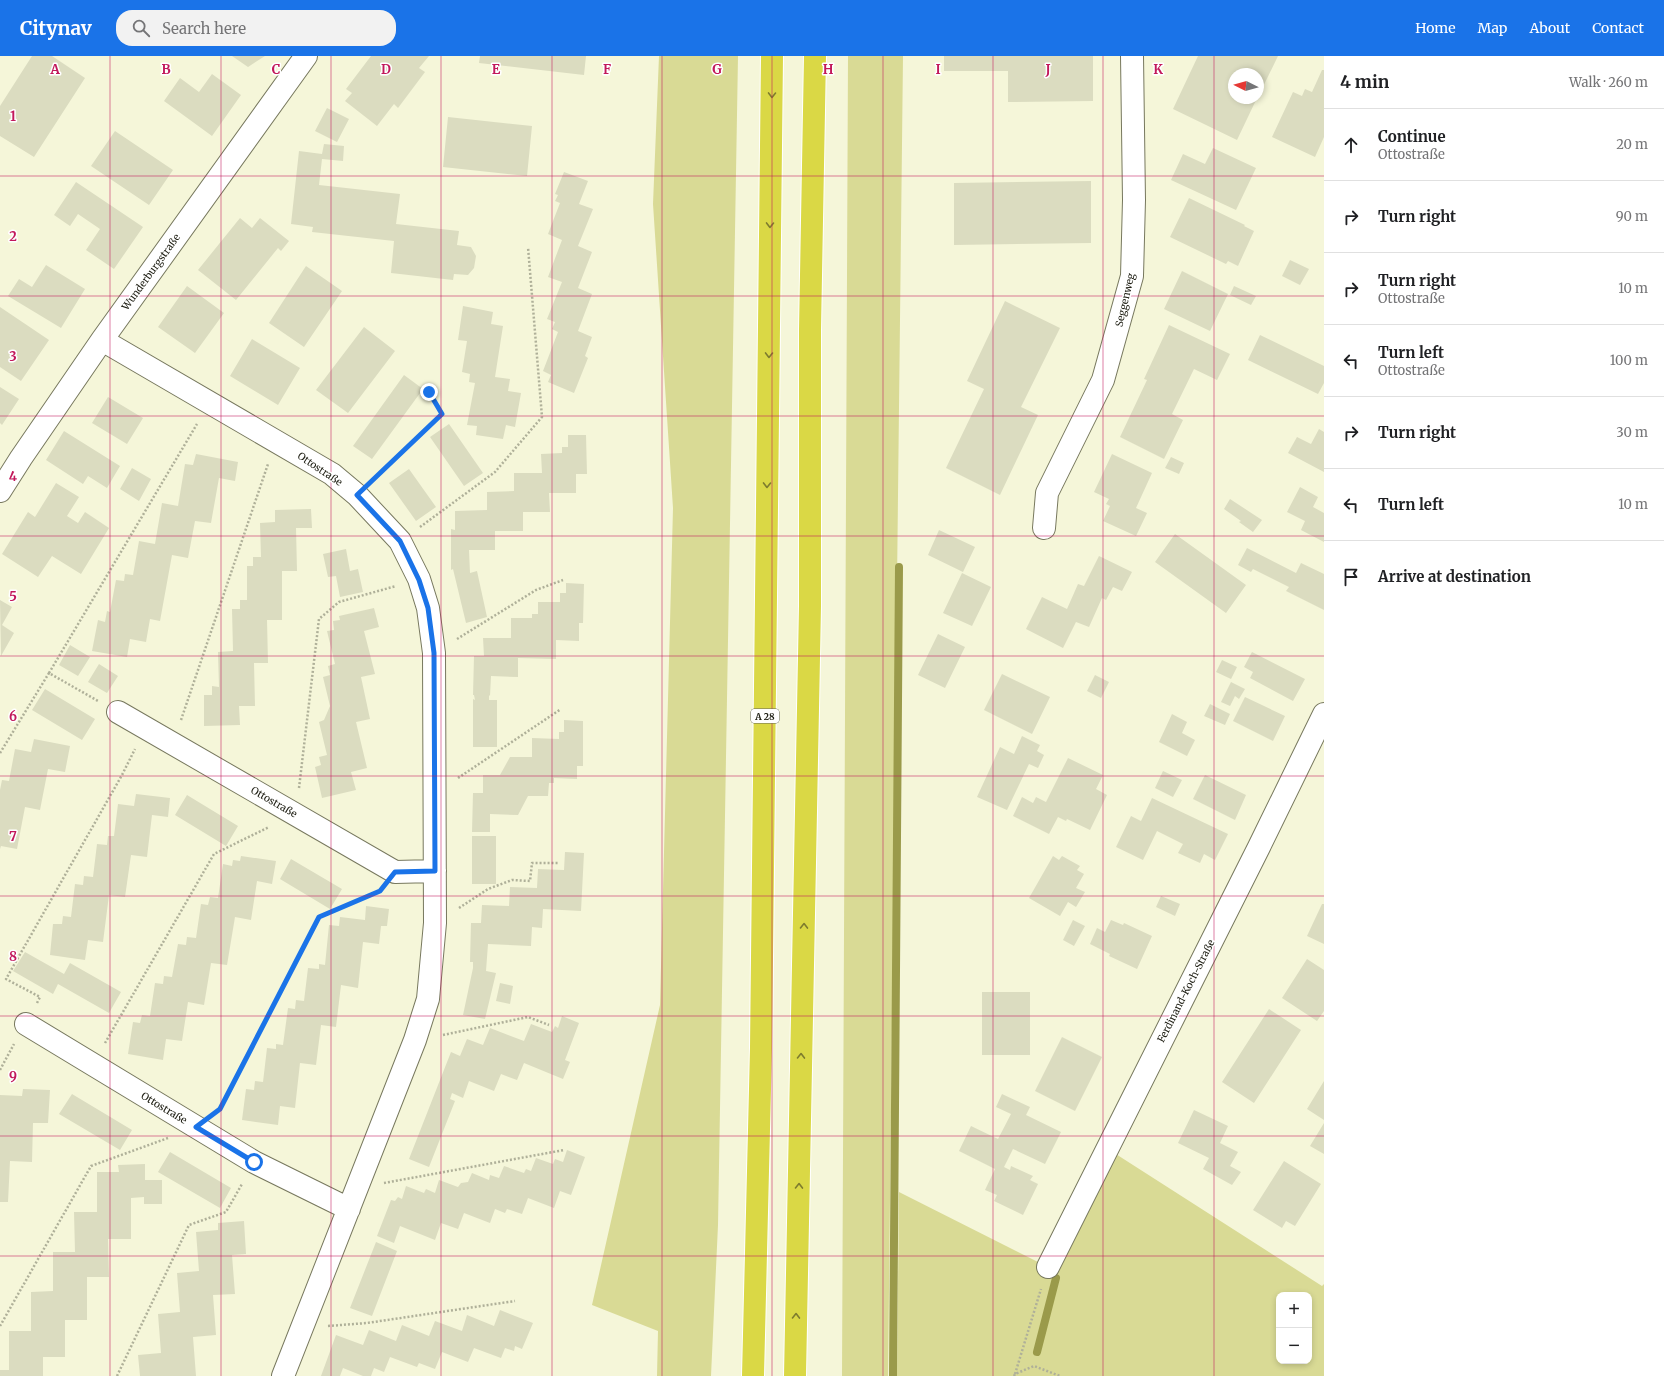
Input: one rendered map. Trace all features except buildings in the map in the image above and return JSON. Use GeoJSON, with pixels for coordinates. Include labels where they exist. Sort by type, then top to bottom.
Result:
{"type":"FeatureCollection","features":[{"type":"Feature","properties":{"kind":"highway","name":"A 28"},"geometry":{"type":"LineString","coordinates":[[753,1376],[761,1048],[772,56]]}},
{"type":"Feature","properties":{"kind":"highway"},"geometry":{"type":"LineString","coordinates":[[795,1376],[810,614],[810,330],[815,56]]}},
{"type":"Feature","properties":{"kind":"street","name":"Wunderburgstraße"},"geometry":{"type":"LineString","coordinates":[[0,491],[102,340],[306,56]]}},
{"type":"Feature","properties":{"kind":"street","name":"Seggenweg"},"geometry":{"type":"LineString","coordinates":[[1044,528],[1047,493],[1103,380],[1132,276],[1134,200],[1132,56]]}},
{"type":"Feature","properties":{"kind":"street","name":"Ottostraße"},"geometry":{"type":"LineString","coordinates":[[102,340],[332,474],[357,495],[400,541],[419,580],[428,608],[434,653],[435,794],[435,923],[428,1000],[415,1040],[283,1376]]}},
{"type":"Feature","properties":{"kind":"street","name":"Ottostraße"},"geometry":{"type":"LineString","coordinates":[[118,712],[395,872]]}},
{"type":"Feature","properties":{"kind":"street","name":"Ferdinand-Koch-Straße"},"geometry":{"type":"LineString","coordinates":[[1048,1267],[1259,847],[1324,714]]}},
{"type":"Feature","properties":{"kind":"street"},"geometry":{"type":"LineString","coordinates":[[395,872],[435,871]]}},
{"type":"Feature","properties":{"kind":"street","name":"Ottostraße"},"geometry":{"type":"LineString","coordinates":[[26,1024],[254,1162],[349,1209]]}},
{"type":"Feature","properties":{"kind":"path"},"geometry":{"type":"LineString","coordinates":[[400,541],[495,472],[542,417],[528,246]]}},
{"type":"Feature","properties":{"kind":"path"},"geometry":{"type":"LineString","coordinates":[[357,495],[442,414],[429,392]]}},
{"type":"Feature","properties":{"kind":"path"},"geometry":{"type":"LineString","coordinates":[[0,753],[194,429],[208,402]]}},
{"type":"Feature","properties":{"kind":"path"},"geometry":{"type":"LineString","coordinates":[[170,742],[182,717],[277,441]]}},
{"type":"Feature","properties":{"kind":"path"},"geometry":{"type":"LineString","coordinates":[[92,1064],[214,854],[271,825],[290,812],[319,619],[338,602],[419,580]]}},
{"type":"Feature","properties":{"kind":"path"},"geometry":{"type":"LineString","coordinates":[[434,653],[536,590],[563,580]]}},
{"type":"Feature","properties":{"kind":"path"},"geometry":{"type":"LineString","coordinates":[[49,673],[118,712]]}},
{"type":"Feature","properties":{"kind":"path"},"geometry":{"type":"LineString","coordinates":[[435,794],[561,709]]}},
{"type":"Feature","properties":{"kind":"path"},"geometry":{"type":"LineString","coordinates":[[26,1024],[40,997],[6,979],[122,775],[145,728]]}},
{"type":"Feature","properties":{"kind":"path"},"geometry":{"type":"LineString","coordinates":[[435,923],[488,890],[512,880],[530,881],[532,863],[559,863]]}},
{"type":"Feature","properties":{"kind":"path"},"geometry":{"type":"LineString","coordinates":[[0,1326],[91,1166],[196,1127],[220,1109],[319,917],[380,891],[395,872]]}},
{"type":"Feature","properties":{"kind":"path"},"geometry":{"type":"LineString","coordinates":[[415,1040],[528,1017],[549,1025]]}},
{"type":"Feature","properties":{"kind":"path"},"geometry":{"type":"LineString","coordinates":[[356,1188],[564,1150]]}},
{"type":"Feature","properties":{"kind":"path"},"geometry":{"type":"LineString","coordinates":[[117,1376],[189,1225],[226,1212],[254,1162]]}},
{"type":"Feature","properties":{"kind":"path"},"geometry":{"type":"LineString","coordinates":[[1014,1375],[1048,1267]]}},
{"type":"Feature","properties":{"kind":"path"},"geometry":{"type":"LineString","coordinates":[[302,1329],[367,1323],[515,1301]]}},
{"type":"Feature","properties":{"kind":"path"},"geometry":{"type":"LineString","coordinates":[[1014,1375],[1034,1366],[1060,1376]]}},
{"type":"Feature","properties":{"kind":"green space"},"geometry":{"type":"Polygon","coordinates":[[[659,56],[738,56],[718,1225],[711,1376],[657,1376],[658,1331],[592,1305],[660,1005],[673,508],[653,204],[659,56]]]}},
{"type":"Feature","properties":{"kind":"green space"},"geometry":{"type":"Polygon","coordinates":[[[848,56],[903,56],[888,1376],[842,1376],[848,56]]]}},
{"type":"Feature","properties":{"kind":"green space"},"geometry":{"type":"Polygon","coordinates":[[[1108,1149],[1322,1286],[1324,1284],[1324,1376],[897,1376],[899,1192],[1048,1267],[1108,1149]]]}},
{"type":"Feature","properties":{"kind":"waterway"},"geometry":{"type":"LineString","coordinates":[[893,1376],[899,567]]}},
{"type":"Feature","properties":{"kind":"waterway"},"geometry":{"type":"LineString","coordinates":[[1037,1352],[1056,1278]]}},
{"type":"Feature","properties":{"kind":"route"},"geometry":{"type":"LineString","coordinates":[[254,1162],[196,1127],[220,1109],[319,917],[380,891],[395,872],[435,871],[434,653],[428,608],[419,580],[400,541],[357,495],[442,414],[429,392]]}}]}
